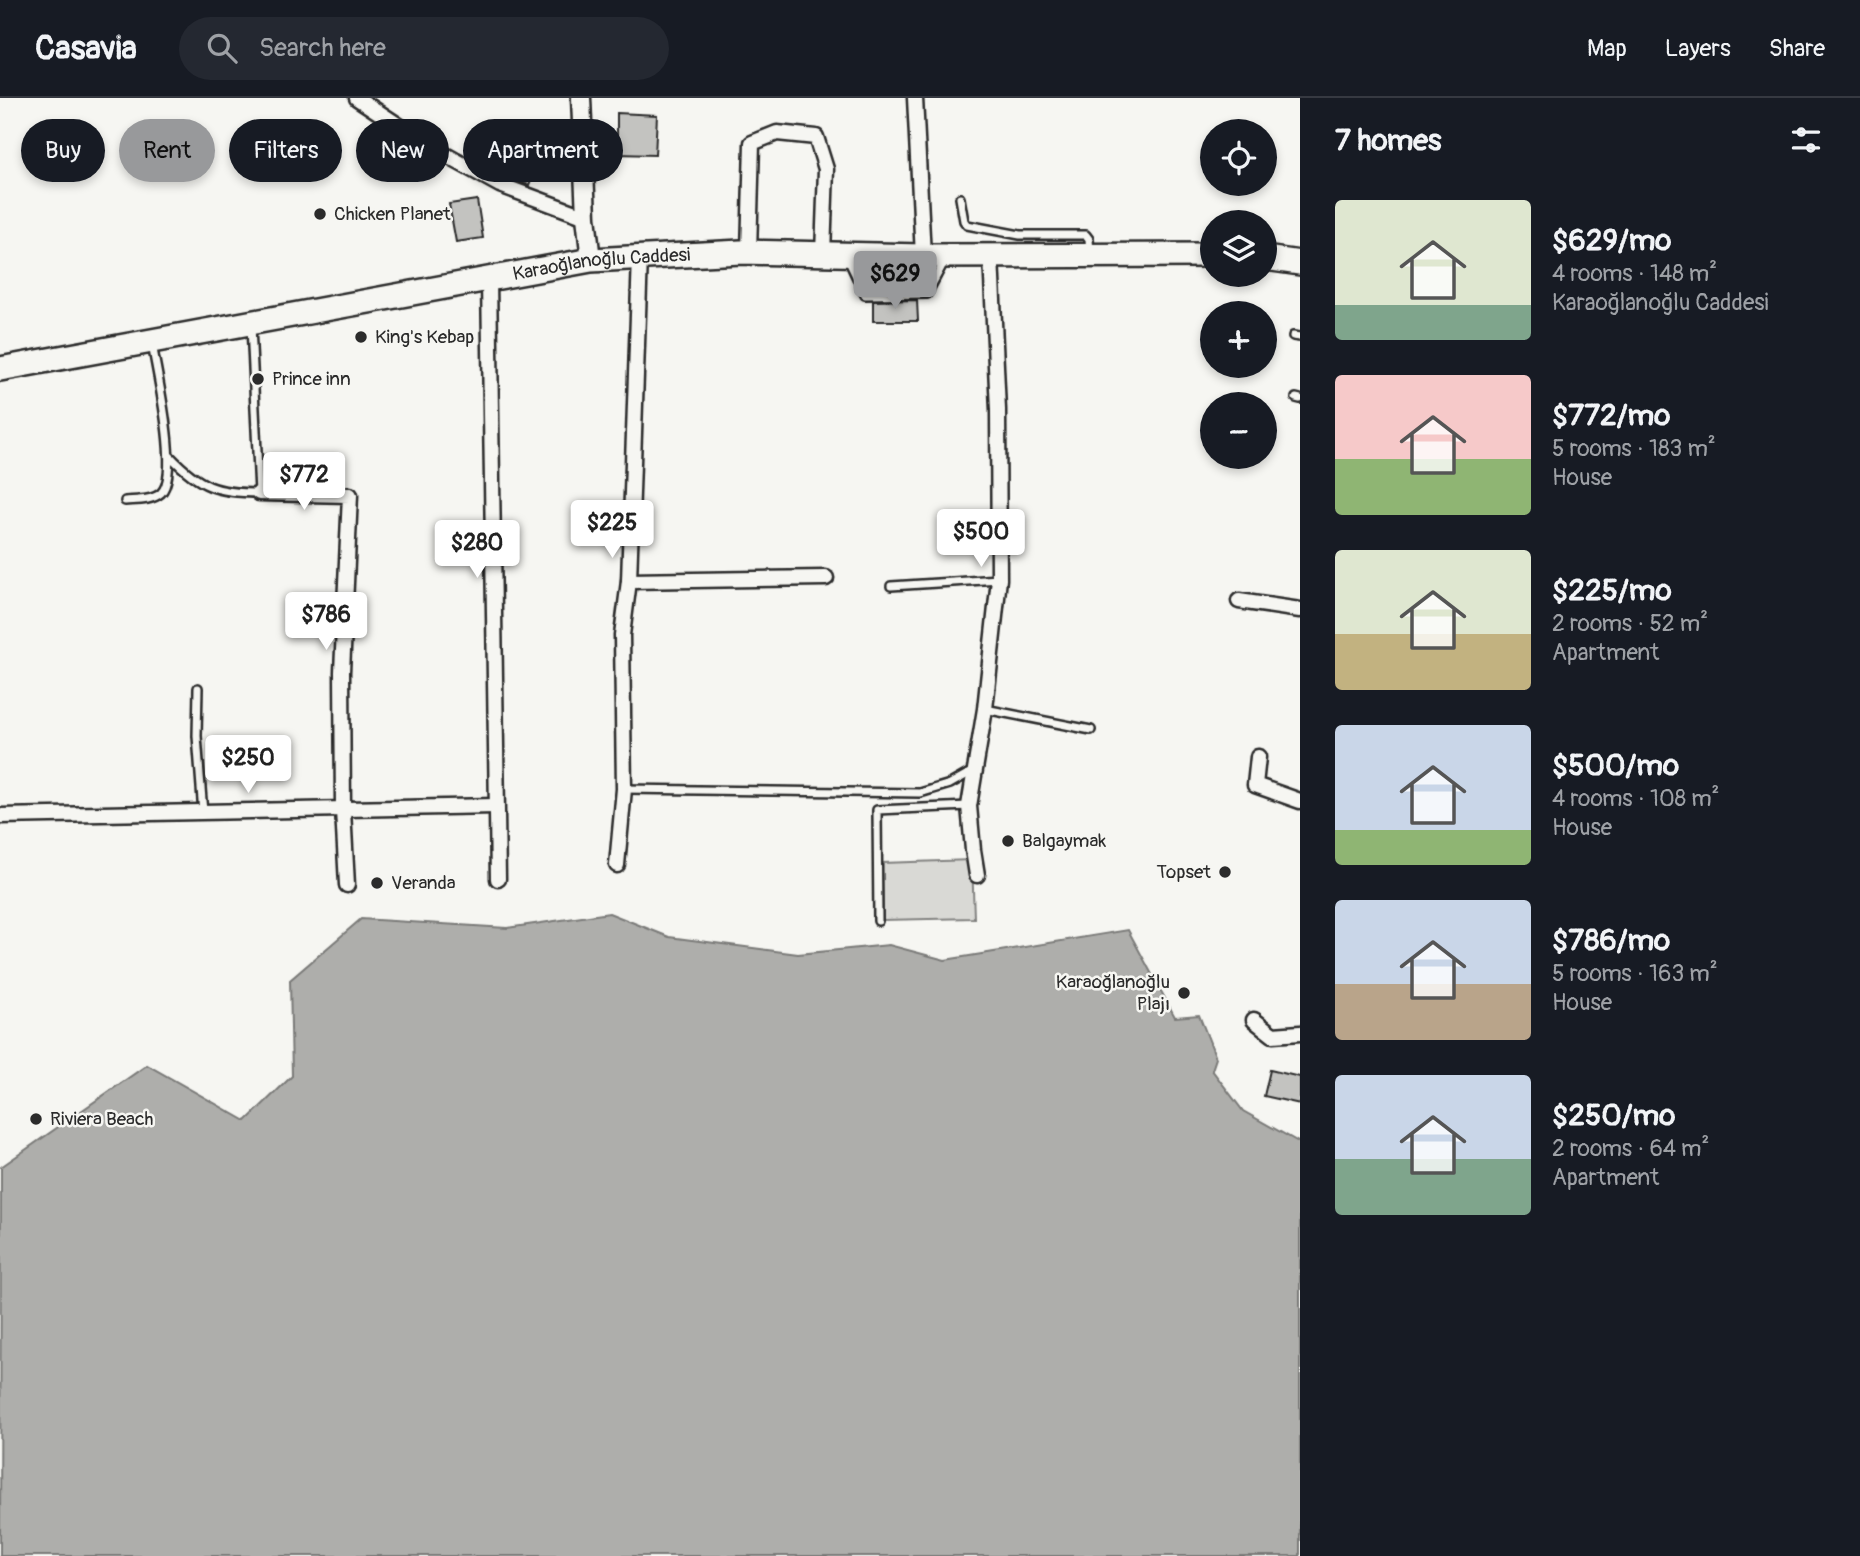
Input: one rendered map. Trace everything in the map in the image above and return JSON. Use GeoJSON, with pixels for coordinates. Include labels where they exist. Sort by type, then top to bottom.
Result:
{"type":"FeatureCollection","features":[{"type":"Feature","properties":{"kind":"main road","name":"Karaoğlanoğlu Caddesi"},"geometry":{"type":"LineString","coordinates":[[0,369],[591,260],[749,252],[991,256],[1021,246],[1090,257],[1200,255]]}},
{"type":"Feature","properties":{"kind":"main road"},"geometry":{"type":"LineString","coordinates":[[1277,260],[1300,263]]}},
{"type":"Feature","properties":{"kind":"street"},"geometry":{"type":"LineString","coordinates":[[357,98],[431,147],[500,185],[586,217]]}},
{"type":"Feature","properties":{"kind":"street"},"geometry":{"type":"LineString","coordinates":[[581,98],[586,217],[591,260]]}},
{"type":"Feature","properties":{"kind":"street"},"geometry":{"type":"LineString","coordinates":[[915,98],[923,256]]}},
{"type":"Feature","properties":{"kind":"street"},"geometry":{"type":"LineString","coordinates":[[749,252],[752,143],[777,133],[816,137],[826,169],[835,254]]}},
{"type":"Feature","properties":{"kind":"street"},"geometry":{"type":"LineString","coordinates":[[617,865],[624,789],[622,635],[629,581],[640,256]]}},
{"type":"Feature","properties":{"kind":"street"},"geometry":{"type":"LineString","coordinates":[[977,875],[969,806],[985,709],[999,579],[998,410],[991,256]]}},
{"type":"Feature","properties":{"kind":"street"},"geometry":{"type":"LineString","coordinates":[[489,280],[498,879]]}},
{"type":"Feature","properties":{"kind":"street"},"geometry":{"type":"LineString","coordinates":[[259,494],[350,495],[342,672],[343,810],[347,885]]}},
{"type":"Feature","properties":{"kind":"street"},"geometry":{"type":"LineString","coordinates":[[629,581],[826,578]]}},
{"type":"Feature","properties":{"kind":"street"},"geometry":{"type":"LineString","coordinates":[[1239,601],[1300,610]]}},
{"type":"Feature","properties":{"kind":"street"},"geometry":{"type":"LineString","coordinates":[[1258,757],[1255,785],[1300,801]]}},
{"type":"Feature","properties":{"kind":"street"},"geometry":{"type":"LineString","coordinates":[[0,816],[496,806]]}},
{"type":"Feature","properties":{"kind":"street"},"geometry":{"type":"LineString","coordinates":[[1254,1020],[1273,1035],[1300,1033]]}},
{"type":"Feature","properties":{"kind":"lane"},"geometry":{"type":"LineString","coordinates":[[960,198],[967,225],[1021,246]]}},
{"type":"Feature","properties":{"kind":"lane"},"geometry":{"type":"LineString","coordinates":[[835,254],[865,295],[927,294],[947,256]]}},
{"type":"Feature","properties":{"kind":"lane"},"geometry":{"type":"LineString","coordinates":[[170,456],[200,483],[225,491],[259,494],[251,323]]}},
{"type":"Feature","properties":{"kind":"lane"},"geometry":{"type":"LineString","coordinates":[[125,502],[151,498],[161,493],[168,482],[170,456],[152,342]]}},
{"type":"Feature","properties":{"kind":"lane"},"geometry":{"type":"LineString","coordinates":[[891,586],[999,579]]}},
{"type":"Feature","properties":{"kind":"lane"},"geometry":{"type":"LineString","coordinates":[[198,688],[197,736],[203,813]]}},
{"type":"Feature","properties":{"kind":"lane"},"geometry":{"type":"LineString","coordinates":[[985,709],[1091,730]]}},
{"type":"Feature","properties":{"kind":"lane"},"geometry":{"type":"LineString","coordinates":[[624,789],[919,793],[950,783],[974,771]]}},
{"type":"Feature","properties":{"kind":"lane"},"geometry":{"type":"LineString","coordinates":[[878,921],[877,810],[969,806]]}},
{"type":"Feature","properties":{"kind":"shaded area"},"geometry":{"type":"Polygon","coordinates":[[[972,860],[974,918],[883,920],[882,863],[972,860]]]}},
{"type":"Feature","properties":{"kind":"shaded area"},"geometry":{"type":"Polygon","coordinates":[[[609,913],[669,937],[798,954],[889,945],[945,960],[1128,930],[1175,1017],[1199,1015],[1216,1058],[1212,1070],[1243,1111],[1300,1143],[1300,1556],[0,1556],[1,1167],[147,1065],[246,1121],[292,1076],[290,980],[361,919],[507,928],[609,913]]]}},
{"type":"Feature","properties":{"kind":"building"},"geometry":{"type":"Polygon","coordinates":[[[617,113],[657,115],[655,155],[623,154],[623,119],[617,119],[617,113]]]}},
{"type":"Feature","properties":{"kind":"building"},"geometry":{"type":"Polygon","coordinates":[[[477,200],[483,238],[456,242],[449,204],[477,200]]]}},
{"type":"Feature","properties":{"kind":"building"},"geometry":{"type":"Polygon","coordinates":[[[917,300],[918,321],[873,321],[873,301],[917,300]]]}},
{"type":"Feature","properties":{"kind":"building"},"geometry":{"type":"Polygon","coordinates":[[[1270,1070],[1300,1077],[1300,1104],[1264,1096],[1270,1070]]]}},
{"type":"Feature","properties":{"kind":"place","name":"Chicken Planet"},"geometry":{"type":"Point","coordinates":[320,214]}},
{"type":"Feature","properties":{"kind":"place","name":"King's Kebap"},"geometry":{"type":"Point","coordinates":[361,337]}},
{"type":"Feature","properties":{"kind":"place","name":"Prince inn"},"geometry":{"type":"Point","coordinates":[258,379]}},
{"type":"Feature","properties":{"kind":"place","name":"Balgaymak"},"geometry":{"type":"Point","coordinates":[1008,841]}},
{"type":"Feature","properties":{"kind":"place","name":"Topset"},"geometry":{"type":"Point","coordinates":[1225,872]}},
{"type":"Feature","properties":{"kind":"place","name":"Veranda"},"geometry":{"type":"Point","coordinates":[377,883]}},
{"type":"Feature","properties":{"kind":"place","name":"Karaoğlanoğlu Plajı"},"geometry":{"type":"Point","coordinates":[1184,993]}},
{"type":"Feature","properties":{"kind":"place","name":"Riviera Beach"},"geometry":{"type":"Point","coordinates":[36,1119]}}]}
